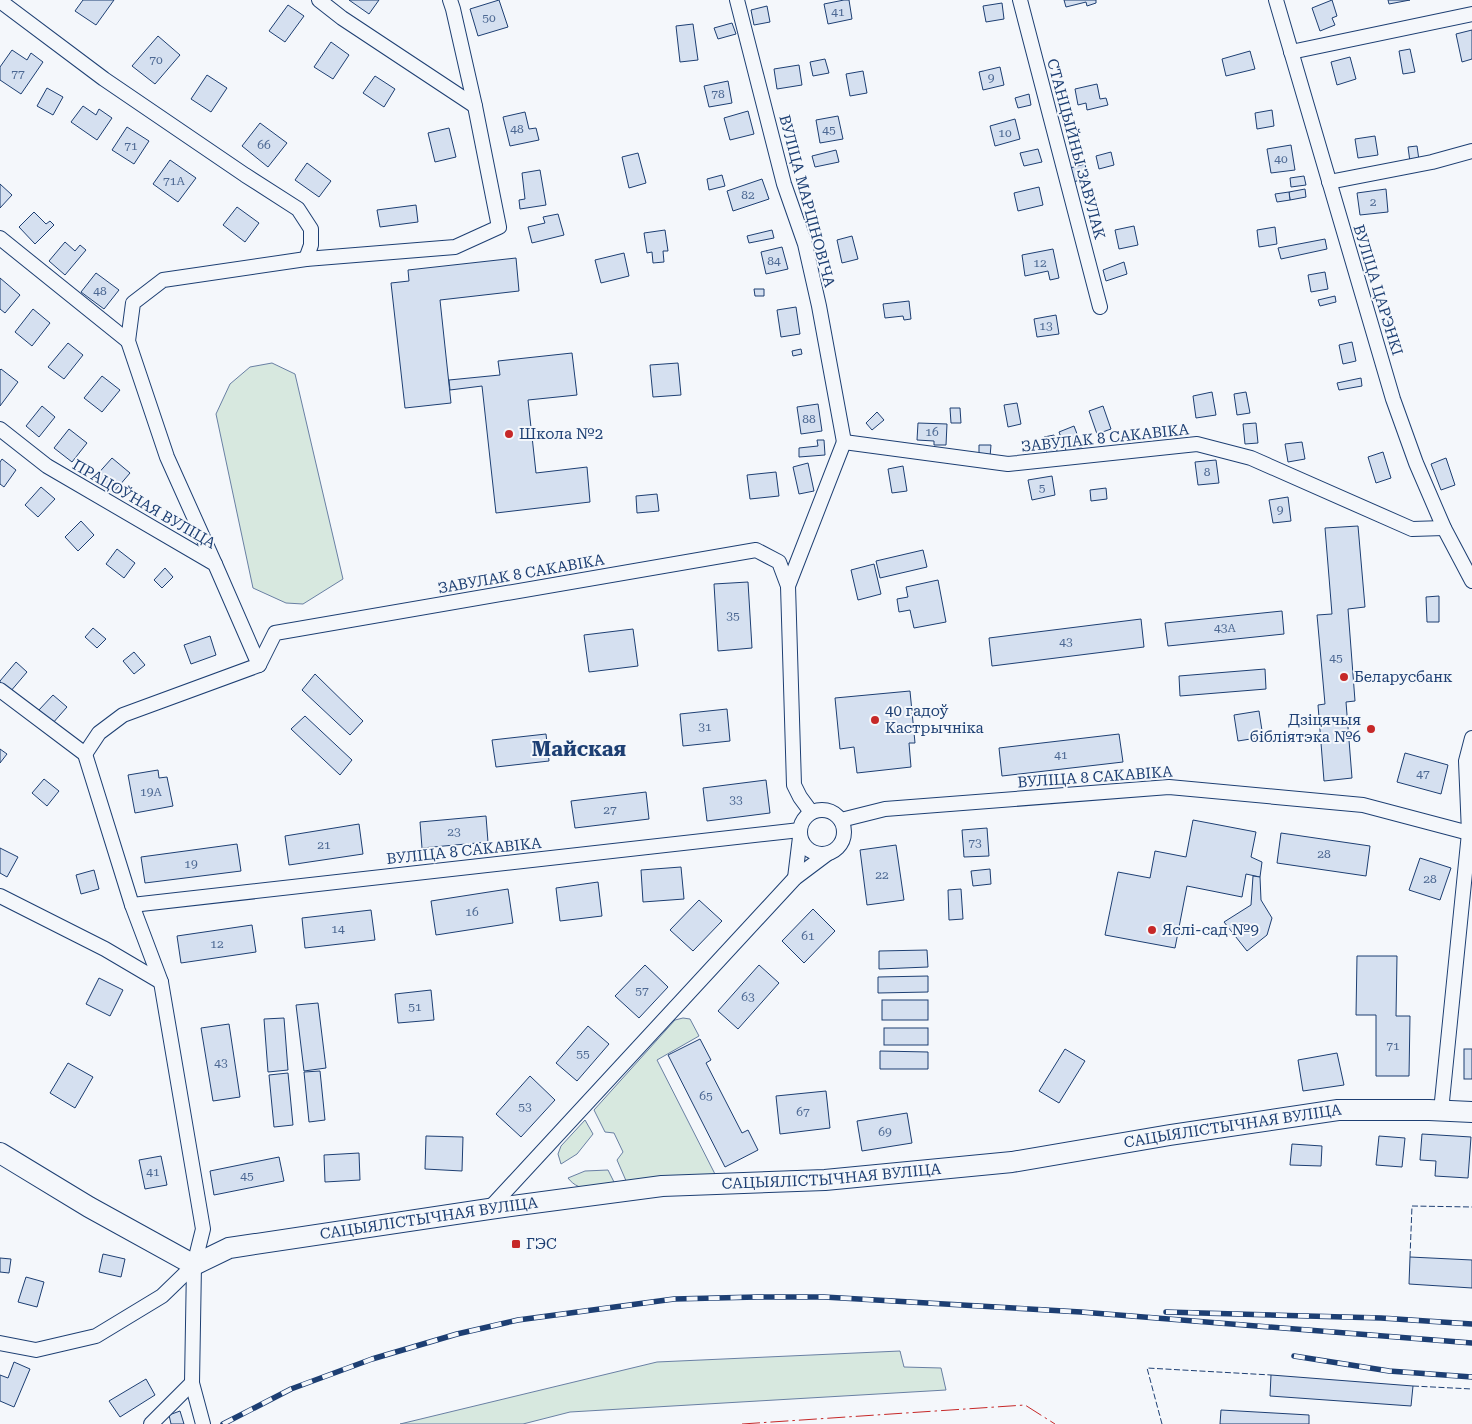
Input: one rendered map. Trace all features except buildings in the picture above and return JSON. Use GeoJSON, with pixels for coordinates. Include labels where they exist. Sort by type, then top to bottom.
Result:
{"type":"FeatureCollection","features":[{"type":"Feature","properties":{"kind":"street"},"geometry":{"type":"LineString","coordinates":[[319,0],[342,18],[475,106]]}},
{"type":"Feature","properties":{"kind":"street"},"geometry":{"type":"LineString","coordinates":[[215,564],[167,457],[128,341],[133,304],[163,280],[306,259],[455,247],[499,227],[475,106],[450,0]]}},
{"type":"Feature","properties":{"kind":"street","name":"ВУЛІЦА МАРЦІНОВІЧА"},"geometry":{"type":"LineString","coordinates":[[738,0],[784,184],[805,244],[819,306],[844,442]]}},
{"type":"Feature","properties":{"kind":"street","name":"СТАНЦЫЙНЫ ЗАВУЛАК"},"geometry":{"type":"LineString","coordinates":[[1020,0],[1100,307]]}},
{"type":"Feature","properties":{"kind":"street","name":"ВУЛІЦА ЦАРЭНКІ"},"geometry":{"type":"LineString","coordinates":[[1276,0],[1393,399],[1416,463],[1444,528],[1472,581]]}},
{"type":"Feature","properties":{"kind":"street"},"geometry":{"type":"LineString","coordinates":[[0,1],[104,79],[298,209],[311,229],[311,245],[306,259]]}},
{"type":"Feature","properties":{"kind":"street"},"geometry":{"type":"LineString","coordinates":[[1291,52],[1472,14]]}},
{"type":"Feature","properties":{"kind":"street"},"geometry":{"type":"LineString","coordinates":[[1329,182],[1432,162],[1472,151]]}},
{"type":"Feature","properties":{"kind":"street"},"geometry":{"type":"LineString","coordinates":[[0,238],[128,341]]}},
{"type":"Feature","properties":{"kind":"street","name":"ПРАЦОЎНАЯ ВУЛІЦА"},"geometry":{"type":"LineString","coordinates":[[0,429],[47,466],[215,564],[259,665]]}},
{"type":"Feature","properties":{"kind":"street"},"geometry":{"type":"LineString","coordinates":[[810,812],[794,785],[788,586],[844,442]]}},
{"type":"Feature","properties":{"kind":"street","name":"ЗАВУЛАК 8 САКАВІКА"},"geometry":{"type":"LineString","coordinates":[[844,442],[1008,464],[1197,444],[1251,458],[1412,529],[1444,528]]}},
{"type":"Feature","properties":{"kind":"street","name":"ЗАВУЛАК 8 САКАВІКА"},"geometry":{"type":"LineString","coordinates":[[259,665],[275,633],[756,550],[779,562],[788,586]]}},
{"type":"Feature","properties":{"kind":"street"},"geometry":{"type":"LineString","coordinates":[[86,754],[99,733],[123,715],[259,665]]}},
{"type":"Feature","properties":{"kind":"street"},"geometry":{"type":"LineString","coordinates":[[0,690],[86,754],[132,904],[161,982],[203,1229],[194,1265],[192,1383],[203,1424]]}},
{"type":"Feature","properties":{"kind":"street"},"geometry":{"type":"LineString","coordinates":[[1441,1111],[1469,833],[1466,761],[1472,738]]}},
{"type":"Feature","properties":{"kind":"street","name":"ВУЛІЦА 8 САКАВІКА"},"geometry":{"type":"LineString","coordinates":[[841,820],[884,809],[1169,787],[1363,806],[1469,833]]}},
{"type":"Feature","properties":{"kind":"street"},"geometry":{"type":"LineString","coordinates":[[489,1209],[795,878],[839,846],[844,834],[841,820],[837,815],[824,809],[810,812],[805,817],[800,833],[795,878]]}},
{"type":"Feature","properties":{"kind":"street"},"geometry":{"type":"LineString","coordinates":[[800,833],[807,849],[827,854]]}},
{"type":"Feature","properties":{"kind":"street","name":"ВУЛІЦА 8 САКАВІКА"},"geometry":{"type":"LineString","coordinates":[[132,904],[800,833]]}},
{"type":"Feature","properties":{"kind":"street"},"geometry":{"type":"LineString","coordinates":[[0,896],[106,949],[161,982]]}},
{"type":"Feature","properties":{"kind":"street","name":"САЦЫЯЛІСТЫЧНАЯ ВУЛІЦА"},"geometry":{"type":"LineString","coordinates":[[0,1343],[36,1350],[96,1336],[162,1296],[194,1265],[229,1248],[489,1209],[662,1186],[825,1180],[1012,1162],[1338,1110],[1472,1112]]}},
{"type":"Feature","properties":{"kind":"street"},"geometry":{"type":"LineString","coordinates":[[0,1153],[89,1207],[194,1265]]}},
{"type":"Feature","properties":{"kind":"street"},"geometry":{"type":"LineString","coordinates":[[151,1424],[192,1383]]}},
{"type":"Feature","properties":{"kind":"shaded area"},"geometry":{"type":"Polygon","coordinates":[[[272,363],[295,374],[343,579],[303,604],[286,603],[253,588],[216,414],[230,384],[250,367],[272,363]]]}},
{"type":"Feature","properties":{"kind":"shaded area"},"geometry":{"type":"Polygon","coordinates":[[[690,1019],[699,1036],[657,1060],[717,1178],[627,1183],[617,1160],[623,1152],[614,1133],[605,1132],[594,1110],[675,1020],[690,1019]]]}},
{"type":"Feature","properties":{"kind":"shaded area"},"geometry":{"type":"Polygon","coordinates":[[[585,1120],[593,1134],[577,1154],[561,1164],[558,1154],[561,1146],[585,1120]]]}},
{"type":"Feature","properties":{"kind":"shaded area"},"geometry":{"type":"Polygon","coordinates":[[[608,1170],[616,1186],[597,1189],[584,1188],[573,1183],[568,1178],[585,1171],[608,1170]]]}},
{"type":"Feature","properties":{"kind":"shaded area"},"geometry":{"type":"Polygon","coordinates":[[[900,1351],[904,1367],[941,1368],[946,1390],[570,1412],[523,1424],[400,1424],[657,1362],[900,1351]]]}},
{"type":"Feature","properties":{"kind":"railway"},"geometry":{"type":"LineString","coordinates":[[223,1424],[291,1389],[372,1359],[457,1334],[518,1320],[674,1299],[824,1297],[1081,1312],[1472,1343]]}},
{"type":"Feature","properties":{"kind":"railway"},"geometry":{"type":"LineString","coordinates":[[1166,1312],[1381,1318],[1472,1324]]}},
{"type":"Feature","properties":{"kind":"railway"},"geometry":{"type":"LineString","coordinates":[[1294,1356],[1389,1371],[1472,1377]]}},
{"type":"Feature","properties":{"kind":"fence"},"geometry":{"type":"LineString","coordinates":[[1410,1257],[1412,1206],[1472,1207]]}},
{"type":"Feature","properties":{"kind":"fence"},"geometry":{"type":"LineString","coordinates":[[1162,1424],[1147,1368],[1271,1375]]}},
{"type":"Feature","properties":{"kind":"fence"},"geometry":{"type":"LineString","coordinates":[[1413,1386],[1472,1389]]}},
{"type":"Feature","properties":{"kind":"power"},"geometry":{"type":"LineString","coordinates":[[742,1424],[1025,1405],[1055,1424]]}},
{"type":"Feature","properties":{"kind":"place","name":"Школа №2"},"geometry":{"type":"Point","coordinates":[509,434]}},
{"type":"Feature","properties":{"kind":"place","name":"Беларусбанк"},"geometry":{"type":"Point","coordinates":[1344,677]}},
{"type":"Feature","properties":{"kind":"place","name":"40 гадоў Кастрычніка"},"geometry":{"type":"Point","coordinates":[875,720]}},
{"type":"Feature","properties":{"kind":"place","name":"Дзіцячыя бібліятэка №6"},"geometry":{"type":"Point","coordinates":[1371,729]}},
{"type":"Feature","properties":{"kind":"place","name":"Яслі-сад №9"},"geometry":{"type":"Point","coordinates":[1152,930]}},
{"type":"Feature","properties":{"kind":"place","name":"ГЭС"},"geometry":{"type":"Point","coordinates":[516,1244]}},
{"type":"Feature","properties":{"kind":"district","name":"Майская"},"geometry":{"type":"Point","coordinates":[579,749]}}]}
